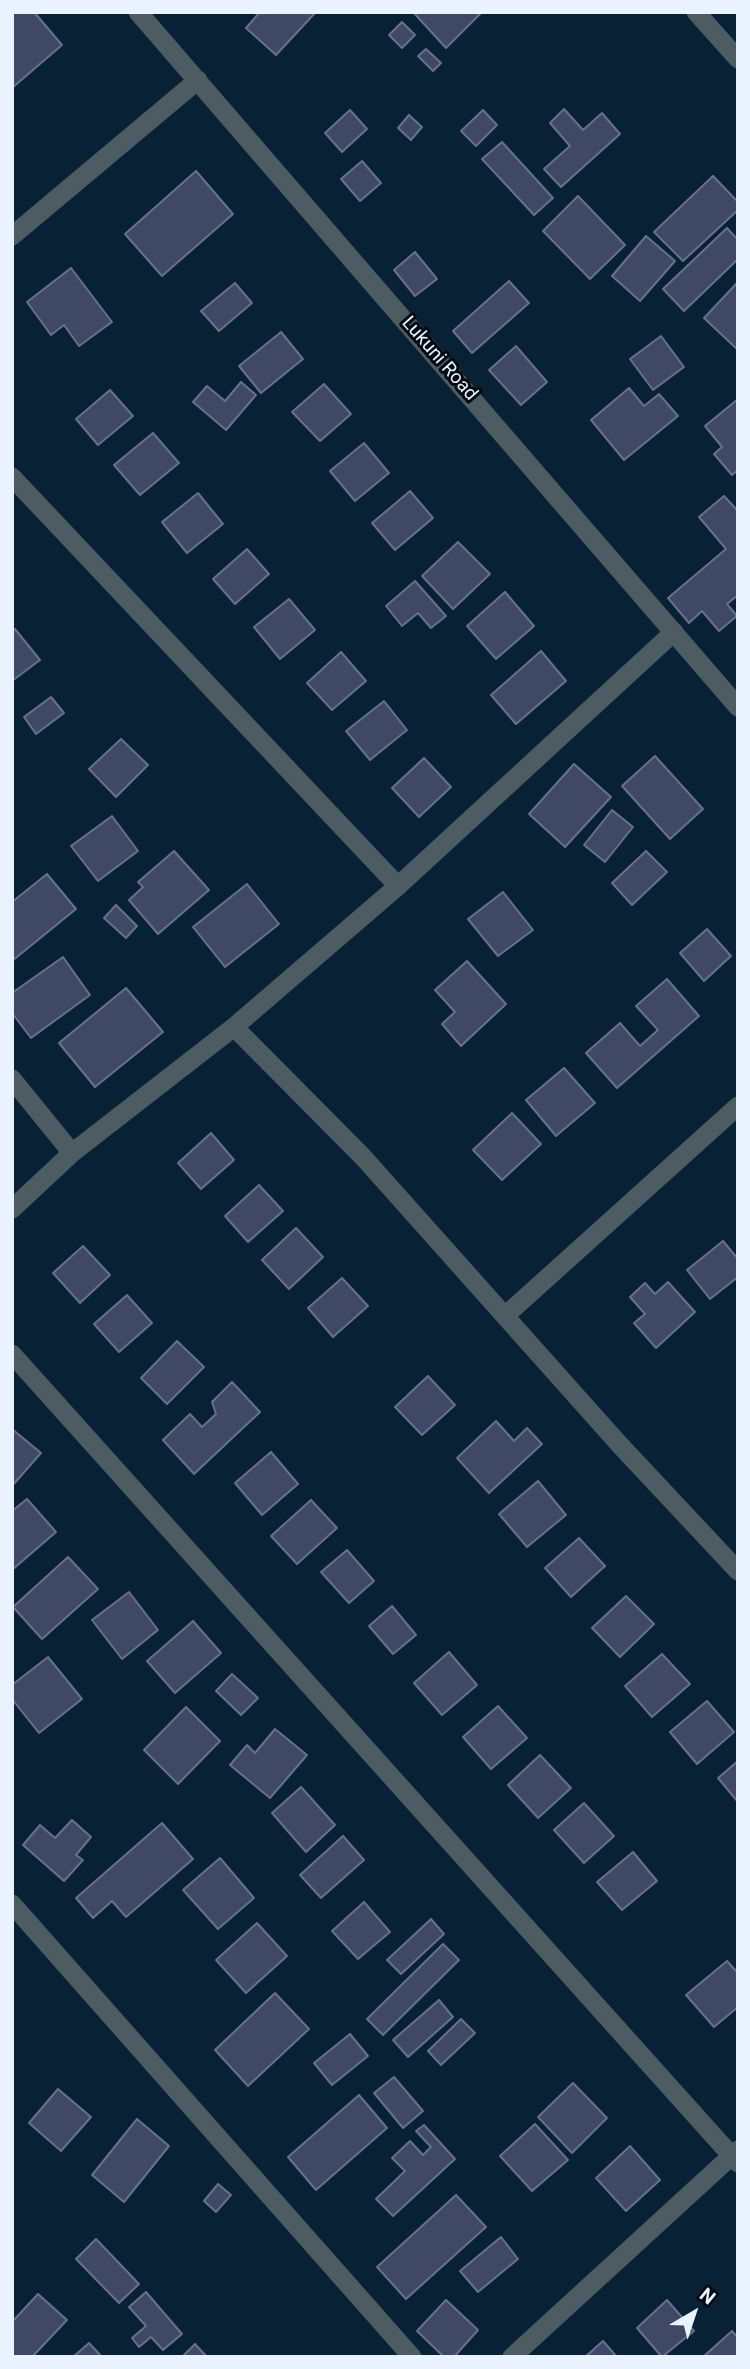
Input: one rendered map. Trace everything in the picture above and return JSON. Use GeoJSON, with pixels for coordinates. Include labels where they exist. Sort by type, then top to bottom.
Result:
{"type":"FeatureCollection","features":[{"type":"Feature","properties":{"kind":"street","name":"Lukuni Road"},"geometry":{"type":"LineString","coordinates":[[138,12],[738,707]]}},
{"type":"Feature","properties":{"kind":"street"},"geometry":{"type":"LineString","coordinates":[[696,12],[738,59]]}},
{"type":"Feature","properties":{"kind":"street"},"geometry":{"type":"LineString","coordinates":[[12,236],[198,80]]}},
{"type":"Feature","properties":{"kind":"street"},"geometry":{"type":"LineString","coordinates":[[12,477],[398,886]]}},
{"type":"Feature","properties":{"kind":"street"},"geometry":{"type":"LineString","coordinates":[[12,1209],[72,1153],[234,1027],[398,886],[674,632]]}},
{"type":"Feature","properties":{"kind":"street"},"geometry":{"type":"LineString","coordinates":[[234,1027],[363,1157],[620,1444],[738,1571]]}},
{"type":"Feature","properties":{"kind":"street"},"geometry":{"type":"LineString","coordinates":[[12,1079],[72,1153]]}},
{"type":"Feature","properties":{"kind":"street"},"geometry":{"type":"LineString","coordinates":[[506,1315],[738,1106]]}},
{"type":"Feature","properties":{"kind":"street"},"geometry":{"type":"LineString","coordinates":[[12,1354],[736,2156],[512,2357]]}},
{"type":"Feature","properties":{"kind":"street"},"geometry":{"type":"LineString","coordinates":[[12,1904],[412,2357]]}},
{"type":"Feature","properties":{"kind":"building"},"geometry":{"type":"Polygon","coordinates":[[[12,12],[34,12],[62,45],[12,88],[12,12]]]}},
{"type":"Feature","properties":{"kind":"building"},"geometry":{"type":"Polygon","coordinates":[[[260,12],[315,13],[276,55],[246,28],[260,12]]]}},
{"type":"Feature","properties":{"kind":"building"},"geometry":{"type":"Polygon","coordinates":[[[413,12],[482,12],[446,48],[413,12]]]}},
{"type":"Feature","properties":{"kind":"building"},"geometry":{"type":"Polygon","coordinates":[[[402,22],[415,35],[402,48],[389,35],[402,22]]]}},
{"type":"Feature","properties":{"kind":"building"},"geometry":{"type":"Polygon","coordinates":[[[426,49],[441,63],[433,71],[418,56],[426,49]]]}},
{"type":"Feature","properties":{"kind":"building"},"geometry":{"type":"Polygon","coordinates":[[[564,109],[583,130],[602,113],[620,134],[561,187],[544,169],[570,146],[550,123],[564,109]]]}},
{"type":"Feature","properties":{"kind":"building"},"geometry":{"type":"Polygon","coordinates":[[[350,110],[367,129],[342,152],[325,133],[350,110]]]}},
{"type":"Feature","properties":{"kind":"building"},"geometry":{"type":"Polygon","coordinates":[[[483,110],[497,125],[476,146],[461,131],[483,110]]]}},
{"type":"Feature","properties":{"kind":"building"},"geometry":{"type":"Polygon","coordinates":[[[409,115],[422,127],[411,140],[398,128],[409,115]]]}},
{"type":"Feature","properties":{"kind":"building"},"geometry":{"type":"Polygon","coordinates":[[[502,142],[553,198],[534,215],[482,159],[502,142]]]}},
{"type":"Feature","properties":{"kind":"building"},"geometry":{"type":"Polygon","coordinates":[[[362,161],[381,183],[360,201],[341,179],[362,161]]]}},
{"type":"Feature","properties":{"kind":"building"},"geometry":{"type":"Polygon","coordinates":[[[196,171],[233,214],[162,276],[125,234],[196,171]]]}},
{"type":"Feature","properties":{"kind":"building"},"geometry":{"type":"Polygon","coordinates":[[[713,176],[738,202],[738,210],[683,261],[654,232],[713,176]]]}},
{"type":"Feature","properties":{"kind":"building"},"geometry":{"type":"Polygon","coordinates":[[[578,196],[625,245],[590,279],[543,231],[578,196]]]}},
{"type":"Feature","properties":{"kind":"building"},"geometry":{"type":"Polygon","coordinates":[[[727,228],[738,240],[738,259],[684,311],[663,289],[727,228]]]}},
{"type":"Feature","properties":{"kind":"building"},"geometry":{"type":"Polygon","coordinates":[[[646,236],[675,261],[640,301],[612,276],[646,236]]]}},
{"type":"Feature","properties":{"kind":"building"},"geometry":{"type":"Polygon","coordinates":[[[415,252],[437,279],[415,296],[394,270],[415,252]]]}},
{"type":"Feature","properties":{"kind":"building"},"geometry":{"type":"Polygon","coordinates":[[[71,268],[112,322],[79,346],[64,325],[51,335],[27,302],[71,268]]]}},
{"type":"Feature","properties":{"kind":"building"},"geometry":{"type":"Polygon","coordinates":[[[509,281],[529,303],[472,353],[453,331],[509,281]]]}},
{"type":"Feature","properties":{"kind":"building"},"geometry":{"type":"Polygon","coordinates":[[[235,283],[252,303],[219,331],[201,311],[235,283]]]}},
{"type":"Feature","properties":{"kind":"building"},"geometry":{"type":"Polygon","coordinates":[[[738,283],[738,350],[704,318],[738,283]]]}},
{"type":"Feature","properties":{"kind":"building"},"geometry":{"type":"Polygon","coordinates":[[[281,332],[303,359],[261,393],[239,366],[281,332]]]}},
{"type":"Feature","properties":{"kind":"building"},"geometry":{"type":"Polygon","coordinates":[[[661,336],[684,367],[653,390],[630,359],[661,336]]]}},
{"type":"Feature","properties":{"kind":"building"},"geometry":{"type":"Polygon","coordinates":[[[516,346],[547,382],[521,405],[489,370],[516,346]]]}},
{"type":"Feature","properties":{"kind":"building"},"geometry":{"type":"Polygon","coordinates":[[[241,382],[256,395],[226,430],[193,402],[207,386],[225,401],[241,382]]]}},
{"type":"Feature","properties":{"kind":"building"},"geometry":{"type":"Polygon","coordinates":[[[324,384],[351,414],[320,441],[292,412],[324,384]]]}},
{"type":"Feature","properties":{"kind":"building"},"geometry":{"type":"Polygon","coordinates":[[[629,388],[644,406],[659,394],[678,416],[624,460],[591,420],[629,388]]]}},
{"type":"Feature","properties":{"kind":"building"},"geometry":{"type":"Polygon","coordinates":[[[110,390],[133,416],[98,445],[76,419],[110,390]]]}},
{"type":"Feature","properties":{"kind":"building"},"geometry":{"type":"Polygon","coordinates":[[[738,399],[738,470],[732,475],[714,454],[722,447],[705,426],[738,399]]]}},
{"type":"Feature","properties":{"kind":"building"},"geometry":{"type":"Polygon","coordinates":[[[153,433],[179,463],[140,495],[114,465],[153,433]]]}},
{"type":"Feature","properties":{"kind":"building"},"geometry":{"type":"Polygon","coordinates":[[[364,443],[389,473],[355,501],[330,471],[364,443]]]}},
{"type":"Feature","properties":{"kind":"building"},"geometry":{"type":"Polygon","coordinates":[[[410,491],[433,518],[395,550],[372,523],[410,491]]]}},
{"type":"Feature","properties":{"kind":"building"},"geometry":{"type":"Polygon","coordinates":[[[198,493],[223,524],[187,553],[162,522],[198,493]]]}},
{"type":"Feature","properties":{"kind":"building"},"geometry":{"type":"Polygon","coordinates":[[[724,496],[738,511],[738,595],[727,604],[737,616],[719,631],[702,611],[689,623],[668,598],[726,549],[699,517],[724,496]]]}},
{"type":"Feature","properties":{"kind":"building"},"geometry":{"type":"Polygon","coordinates":[[[458,542],[490,574],[453,609],[422,576],[458,542]]]}},
{"type":"Feature","properties":{"kind":"building"},"geometry":{"type":"Polygon","coordinates":[[[247,549],[269,574],[235,604],[213,579],[247,549]]]}},
{"type":"Feature","properties":{"kind":"building"},"geometry":{"type":"Polygon","coordinates":[[[415,581],[446,616],[431,628],[418,613],[402,626],[386,606],[415,581]]]}},
{"type":"Feature","properties":{"kind":"building"},"geometry":{"type":"Polygon","coordinates":[[[505,592],[534,626],[496,659],[467,626],[505,592]]]}},
{"type":"Feature","properties":{"kind":"building"},"geometry":{"type":"Polygon","coordinates":[[[289,599],[315,630],[280,659],[254,627],[289,599]]]}},
{"type":"Feature","properties":{"kind":"building"},"geometry":{"type":"Polygon","coordinates":[[[15,629],[40,660],[12,681],[12,632],[15,629]]]}},
{"type":"Feature","properties":{"kind":"building"},"geometry":{"type":"Polygon","coordinates":[[[541,651],[566,681],[516,724],[491,695],[541,651]]]}},
{"type":"Feature","properties":{"kind":"building"},"geometry":{"type":"Polygon","coordinates":[[[341,652],[366,681],[332,710],[307,683],[341,652]]]}},
{"type":"Feature","properties":{"kind":"building"},"geometry":{"type":"Polygon","coordinates":[[[51,697],[64,713],[36,734],[24,717],[51,697]]]}},
{"type":"Feature","properties":{"kind":"building"},"geometry":{"type":"Polygon","coordinates":[[[384,701],[407,730],[370,760],[346,731],[384,701]]]}},
{"type":"Feature","properties":{"kind":"building"},"geometry":{"type":"Polygon","coordinates":[[[121,739],[148,765],[116,797],[89,769],[121,739]]]}},
{"type":"Feature","properties":{"kind":"building"},"geometry":{"type":"Polygon","coordinates":[[[655,756],[703,809],[670,839],[622,786],[655,756]]]}},
{"type":"Feature","properties":{"kind":"building"},"geometry":{"type":"Polygon","coordinates":[[[424,758],[451,787],[419,817],[392,788],[424,758]]]}},
{"type":"Feature","properties":{"kind":"building"},"geometry":{"type":"Polygon","coordinates":[[[574,764],[611,797],[565,847],[529,814],[574,764]]]}},
{"type":"Feature","properties":{"kind":"building"},"geometry":{"type":"Polygon","coordinates":[[[612,810],[633,827],[605,862],[584,845],[612,810]]]}},
{"type":"Feature","properties":{"kind":"building"},"geometry":{"type":"Polygon","coordinates":[[[112,816],[138,851],[98,881],[71,846],[112,816]]]}},
{"type":"Feature","properties":{"kind":"building"},"geometry":{"type":"Polygon","coordinates":[[[174,851],[209,890],[158,934],[129,900],[143,887],[138,882],[174,851]]]}},
{"type":"Feature","properties":{"kind":"building"},"geometry":{"type":"Polygon","coordinates":[[[646,851],[667,872],[632,905],[612,883],[646,851]]]}},
{"type":"Feature","properties":{"kind":"building"},"geometry":{"type":"Polygon","coordinates":[[[47,874],[76,909],[12,961],[12,902],[47,874]]]}},
{"type":"Feature","properties":{"kind":"building"},"geometry":{"type":"Polygon","coordinates":[[[247,884],[279,924],[225,967],[193,927],[247,884]]]}},
{"type":"Feature","properties":{"kind":"building"},"geometry":{"type":"Polygon","coordinates":[[[503,892],[533,930],[498,956],[468,919],[503,892]]]}},
{"type":"Feature","properties":{"kind":"building"},"geometry":{"type":"Polygon","coordinates":[[[116,905],[137,926],[126,938],[104,918],[116,905]]]}},
{"type":"Feature","properties":{"kind":"building"},"geometry":{"type":"Polygon","coordinates":[[[707,929],[731,956],[704,981],[680,953],[707,929]]]}},
{"type":"Feature","properties":{"kind":"building"},"geometry":{"type":"Polygon","coordinates":[[[63,957],[90,995],[31,1038],[12,1013],[12,993],[63,957]]]}},
{"type":"Feature","properties":{"kind":"building"},"geometry":{"type":"Polygon","coordinates":[[[467,961],[506,1004],[461,1046],[442,1024],[455,1012],[435,990],[467,961]]]}},
{"type":"Feature","properties":{"kind":"building"},"geometry":{"type":"Polygon","coordinates":[[[667,979],[699,1016],[617,1088],[586,1053],[620,1023],[640,1046],[658,1030],[636,1006],[667,979]]]}},
{"type":"Feature","properties":{"kind":"building"},"geometry":{"type":"Polygon","coordinates":[[[126,988],[163,1032],[95,1087],[59,1043],[126,988]]]}},
{"type":"Feature","properties":{"kind":"building"},"geometry":{"type":"Polygon","coordinates":[[[564,1068],[595,1103],[556,1136],[526,1100],[564,1068]]]}},
{"type":"Feature","properties":{"kind":"building"},"geometry":{"type":"Polygon","coordinates":[[[512,1113],[541,1144],[502,1180],[473,1150],[512,1113]]]}},
{"type":"Feature","properties":{"kind":"building"},"geometry":{"type":"Polygon","coordinates":[[[211,1133],[234,1160],[201,1189],[178,1163],[211,1133]]]}},
{"type":"Feature","properties":{"kind":"building"},"geometry":{"type":"Polygon","coordinates":[[[259,1185],[283,1211],[248,1242],[225,1216],[259,1185]]]}},
{"type":"Feature","properties":{"kind":"building"},"geometry":{"type":"Polygon","coordinates":[[[296,1228],[323,1257],[289,1289],[262,1260],[296,1228]]]}},
{"type":"Feature","properties":{"kind":"building"},"geometry":{"type":"Polygon","coordinates":[[[723,1241],[738,1259],[738,1277],[710,1299],[687,1270],[723,1241]]]}},
{"type":"Feature","properties":{"kind":"building"},"geometry":{"type":"Polygon","coordinates":[[[83,1246],[110,1275],[80,1303],[53,1273],[83,1246]]]}},
{"type":"Feature","properties":{"kind":"building"},"geometry":{"type":"Polygon","coordinates":[[[342,1278],[368,1306],[333,1337],[308,1308],[342,1278]]]}},
{"type":"Feature","properties":{"kind":"building"},"geometry":{"type":"Polygon","coordinates":[[[668,1282],[695,1312],[656,1348],[634,1323],[645,1314],[630,1297],[645,1283],[655,1294],[668,1282]]]}},
{"type":"Feature","properties":{"kind":"building"},"geometry":{"type":"Polygon","coordinates":[[[127,1295],[152,1323],[119,1352],[94,1324],[127,1295]]]}},
{"type":"Feature","properties":{"kind":"building"},"geometry":{"type":"Polygon","coordinates":[[[177,1341],[204,1367],[167,1404],[141,1378],[177,1341]]]}},
{"type":"Feature","properties":{"kind":"building"},"geometry":{"type":"Polygon","coordinates":[[[428,1376],[455,1405],[422,1435],[395,1407],[428,1376]]]}},
{"type":"Feature","properties":{"kind":"building"},"geometry":{"type":"Polygon","coordinates":[[[232,1382],[260,1412],[194,1474],[163,1440],[190,1414],[202,1427],[216,1414],[212,1402],[232,1382]]]}},
{"type":"Feature","properties":{"kind":"building"},"geometry":{"type":"Polygon","coordinates":[[[496,1421],[514,1441],[527,1428],[542,1444],[489,1493],[457,1458],[496,1421]]]}},
{"type":"Feature","properties":{"kind":"building"},"geometry":{"type":"Polygon","coordinates":[[[12,1429],[41,1453],[12,1486],[12,1429]]]}},
{"type":"Feature","properties":{"kind":"building"},"geometry":{"type":"Polygon","coordinates":[[[271,1452],[298,1484],[262,1515],[235,1483],[271,1452]]]}},
{"type":"Feature","properties":{"kind":"building"},"geometry":{"type":"Polygon","coordinates":[[[538,1481],[566,1515],[527,1547],[499,1514],[538,1481]]]}},
{"type":"Feature","properties":{"kind":"building"},"geometry":{"type":"Polygon","coordinates":[[[27,1499],[56,1532],[12,1570],[12,1511],[27,1499]]]}},
{"type":"Feature","properties":{"kind":"building"},"geometry":{"type":"Polygon","coordinates":[[[311,1500],[337,1528],[297,1564],[271,1536],[311,1500]]]}},
{"type":"Feature","properties":{"kind":"building"},"geometry":{"type":"Polygon","coordinates":[[[579,1538],[605,1566],[571,1597],[545,1568],[579,1538]]]}},
{"type":"Feature","properties":{"kind":"building"},"geometry":{"type":"Polygon","coordinates":[[[347,1550],[374,1581],[349,1603],[321,1572],[347,1550]]]}},
{"type":"Feature","properties":{"kind":"building"},"geometry":{"type":"Polygon","coordinates":[[[68,1557],[98,1589],[42,1639],[13,1607],[68,1557]]]}},
{"type":"Feature","properties":{"kind":"building"},"geometry":{"type":"Polygon","coordinates":[[[129,1592],[158,1630],[122,1659],[92,1620],[129,1592]]]}},
{"type":"Feature","properties":{"kind":"building"},"geometry":{"type":"Polygon","coordinates":[[[626,1596],[654,1624],[620,1657],[592,1628],[626,1596]]]}},
{"type":"Feature","properties":{"kind":"building"},"geometry":{"type":"Polygon","coordinates":[[[392,1606],[416,1635],[393,1654],[369,1626],[392,1606]]]}},
{"type":"Feature","properties":{"kind":"building"},"geometry":{"type":"Polygon","coordinates":[[[193,1621],[221,1653],[175,1693],[147,1661],[193,1621]]]}},
{"type":"Feature","properties":{"kind":"building"},"geometry":{"type":"Polygon","coordinates":[[[449,1652],[477,1685],[442,1715],[414,1683],[449,1652]]]}},
{"type":"Feature","properties":{"kind":"building"},"geometry":{"type":"Polygon","coordinates":[[[662,1654],[690,1684],[652,1717],[625,1686],[662,1654]]]}},
{"type":"Feature","properties":{"kind":"building"},"geometry":{"type":"Polygon","coordinates":[[[48,1657],[82,1699],[39,1733],[12,1699],[12,1685],[48,1657]]]}},
{"type":"Feature","properties":{"kind":"building"},"geometry":{"type":"Polygon","coordinates":[[[232,1674],[258,1698],[241,1715],[216,1691],[232,1674]]]}},
{"type":"Feature","properties":{"kind":"building"},"geometry":{"type":"Polygon","coordinates":[[[707,1701],[734,1732],[697,1764],[670,1732],[707,1701]]]}},
{"type":"Feature","properties":{"kind":"building"},"geometry":{"type":"Polygon","coordinates":[[[498,1706],[527,1738],[491,1769],[463,1737],[498,1706]]]}},
{"type":"Feature","properties":{"kind":"building"},"geometry":{"type":"Polygon","coordinates":[[[186,1707],[220,1741],[178,1784],[144,1750],[186,1707]]]}},
{"type":"Feature","properties":{"kind":"building"},"geometry":{"type":"Polygon","coordinates":[[[275,1729],[307,1755],[270,1798],[230,1765],[247,1745],[255,1753],[275,1729]]]}},
{"type":"Feature","properties":{"kind":"building"},"geometry":{"type":"Polygon","coordinates":[[[540,1755],[571,1788],[538,1818],[508,1785],[540,1755]]]}},
{"type":"Feature","properties":{"kind":"building"},"geometry":{"type":"Polygon","coordinates":[[[738,1761],[738,1802],[718,1778],[738,1761]]]}},
{"type":"Feature","properties":{"kind":"building"},"geometry":{"type":"Polygon","coordinates":[[[301,1787],[335,1825],[306,1852],[272,1813],[301,1787]]]}},
{"type":"Feature","properties":{"kind":"building"},"geometry":{"type":"Polygon","coordinates":[[[584,1803],[614,1836],[584,1863],[554,1830],[584,1803]]]}},
{"type":"Feature","properties":{"kind":"building"},"geometry":{"type":"Polygon","coordinates":[[[72,1820],[91,1837],[76,1855],[83,1860],[64,1881],[23,1845],[40,1825],[55,1838],[72,1820]]]}},
{"type":"Feature","properties":{"kind":"building"},"geometry":{"type":"Polygon","coordinates":[[[162,1823],[193,1859],[126,1917],[112,1901],[93,1918],[76,1898],[162,1823]]]}},
{"type":"Feature","properties":{"kind":"building"},"geometry":{"type":"Polygon","coordinates":[[[343,1836],[364,1860],[321,1898],[300,1875],[343,1836]]]}},
{"type":"Feature","properties":{"kind":"building"},"geometry":{"type":"Polygon","coordinates":[[[633,1852],[657,1881],[622,1910],[597,1882],[633,1852]]]}},
{"type":"Feature","properties":{"kind":"building"},"geometry":{"type":"Polygon","coordinates":[[[220,1858],[254,1898],[218,1929],[183,1890],[220,1858]]]}},
{"type":"Feature","properties":{"kind":"building"},"geometry":{"type":"Polygon","coordinates":[[[364,1902],[390,1932],[358,1959],[332,1931],[364,1902]]]}},
{"type":"Feature","properties":{"kind":"building"},"geometry":{"type":"Polygon","coordinates":[[[431,1919],[444,1934],[401,1974],[387,1960],[431,1919]]]}},
{"type":"Feature","properties":{"kind":"building"},"geometry":{"type":"Polygon","coordinates":[[[257,1923],[287,1956],[246,1993],[216,1960],[257,1923]]]}},
{"type":"Feature","properties":{"kind":"building"},"geometry":{"type":"Polygon","coordinates":[[[443,1944],[459,1960],[383,2035],[367,2019],[443,1944]]]}},
{"type":"Feature","properties":{"kind":"building"},"geometry":{"type":"Polygon","coordinates":[[[727,1961],[738,1973],[738,2007],[714,2027],[686,1995],[727,1961]]]}},
{"type":"Feature","properties":{"kind":"building"},"geometry":{"type":"Polygon","coordinates":[[[275,1993],[309,2029],[248,2086],[215,2050],[275,1993]]]}},
{"type":"Feature","properties":{"kind":"building"},"geometry":{"type":"Polygon","coordinates":[[[439,2000],[453,2017],[408,2057],[393,2040],[439,2000]]]}},
{"type":"Feature","properties":{"kind":"building"},"geometry":{"type":"Polygon","coordinates":[[[461,2019],[475,2033],[441,2065],[428,2051],[461,2019]]]}},
{"type":"Feature","properties":{"kind":"building"},"geometry":{"type":"Polygon","coordinates":[[[350,2034],[368,2056],[332,2085],[314,2063],[350,2034]]]}},
{"type":"Feature","properties":{"kind":"building"},"geometry":{"type":"Polygon","coordinates":[[[394,2077],[423,2111],[403,2128],[374,2093],[394,2077]]]}},
{"type":"Feature","properties":{"kind":"building"},"geometry":{"type":"Polygon","coordinates":[[[573,2083],[607,2118],[572,2153],[538,2117],[573,2083]]]}},
{"type":"Feature","properties":{"kind":"building"},"geometry":{"type":"Polygon","coordinates":[[[58,2089],[91,2117],[61,2151],[29,2123],[58,2089]]]}},
{"type":"Feature","properties":{"kind":"building"},"geometry":{"type":"Polygon","coordinates":[[[359,2095],[387,2128],[316,2190],[288,2157],[359,2095]]]}},
{"type":"Feature","properties":{"kind":"building"},"geometry":{"type":"Polygon","coordinates":[[[137,2119],[169,2146],[124,2202],[92,2175],[137,2119]]]}},
{"type":"Feature","properties":{"kind":"building"},"geometry":{"type":"Polygon","coordinates":[[[535,2124],[568,2160],[532,2191],[500,2156],[535,2124]]]}},
{"type":"Feature","properties":{"kind":"building"},"geometry":{"type":"Polygon","coordinates":[[[424,2125],[455,2159],[393,2216],[376,2199],[405,2171],[392,2158],[410,2141],[423,2155],[431,2147],[416,2131],[424,2125]]]}},
{"type":"Feature","properties":{"kind":"building"},"geometry":{"type":"Polygon","coordinates":[[[630,2146],[660,2180],[626,2211],[596,2178],[630,2146]]]}},
{"type":"Feature","properties":{"kind":"building"},"geometry":{"type":"Polygon","coordinates":[[[218,2184],[231,2195],[216,2212],[204,2201],[218,2184]]]}},
{"type":"Feature","properties":{"kind":"building"},"geometry":{"type":"Polygon","coordinates":[[[456,2195],[486,2227],[406,2299],[377,2267],[456,2195]]]}},
{"type":"Feature","properties":{"kind":"building"},"geometry":{"type":"Polygon","coordinates":[[[501,2237],[518,2259],[478,2292],[460,2271],[501,2237]]]}},
{"type":"Feature","properties":{"kind":"building"},"geometry":{"type":"Polygon","coordinates":[[[96,2239],[139,2284],[119,2303],[76,2259],[96,2239]]]}},
{"type":"Feature","properties":{"kind":"building"},"geometry":{"type":"Polygon","coordinates":[[[146,2292],[182,2334],[163,2350],[151,2337],[139,2347],[132,2338],[146,2326],[129,2307],[146,2292]]]}},
{"type":"Feature","properties":{"kind":"building"},"geometry":{"type":"Polygon","coordinates":[[[38,2294],[67,2320],[32,2357],[12,2357],[12,2322],[38,2294]]]}},
{"type":"Feature","properties":{"kind":"building"},"geometry":{"type":"Polygon","coordinates":[[[446,2300],[478,2330],[454,2357],[444,2357],[417,2331],[446,2300]]]}},
{"type":"Feature","properties":{"kind":"building"},"geometry":{"type":"Polygon","coordinates":[[[667,2300],[694,2331],[662,2357],[637,2328],[667,2300]]]}},
{"type":"Feature","properties":{"kind":"building"},"geometry":{"type":"Polygon","coordinates":[[[732,2331],[738,2338],[738,2357],[703,2357],[732,2331]]]}},
{"type":"Feature","properties":{"kind":"building"},"geometry":{"type":"Polygon","coordinates":[[[603,2341],[617,2357],[585,2357],[603,2341]]]}},
{"type":"Feature","properties":{"kind":"building"},"geometry":{"type":"Polygon","coordinates":[[[89,2343],[102,2357],[73,2357],[89,2343]]]}},
{"type":"Feature","properties":{"kind":"building"},"geometry":{"type":"Polygon","coordinates":[[[195,2344],[207,2357],[182,2357],[195,2344]]]}}]}
